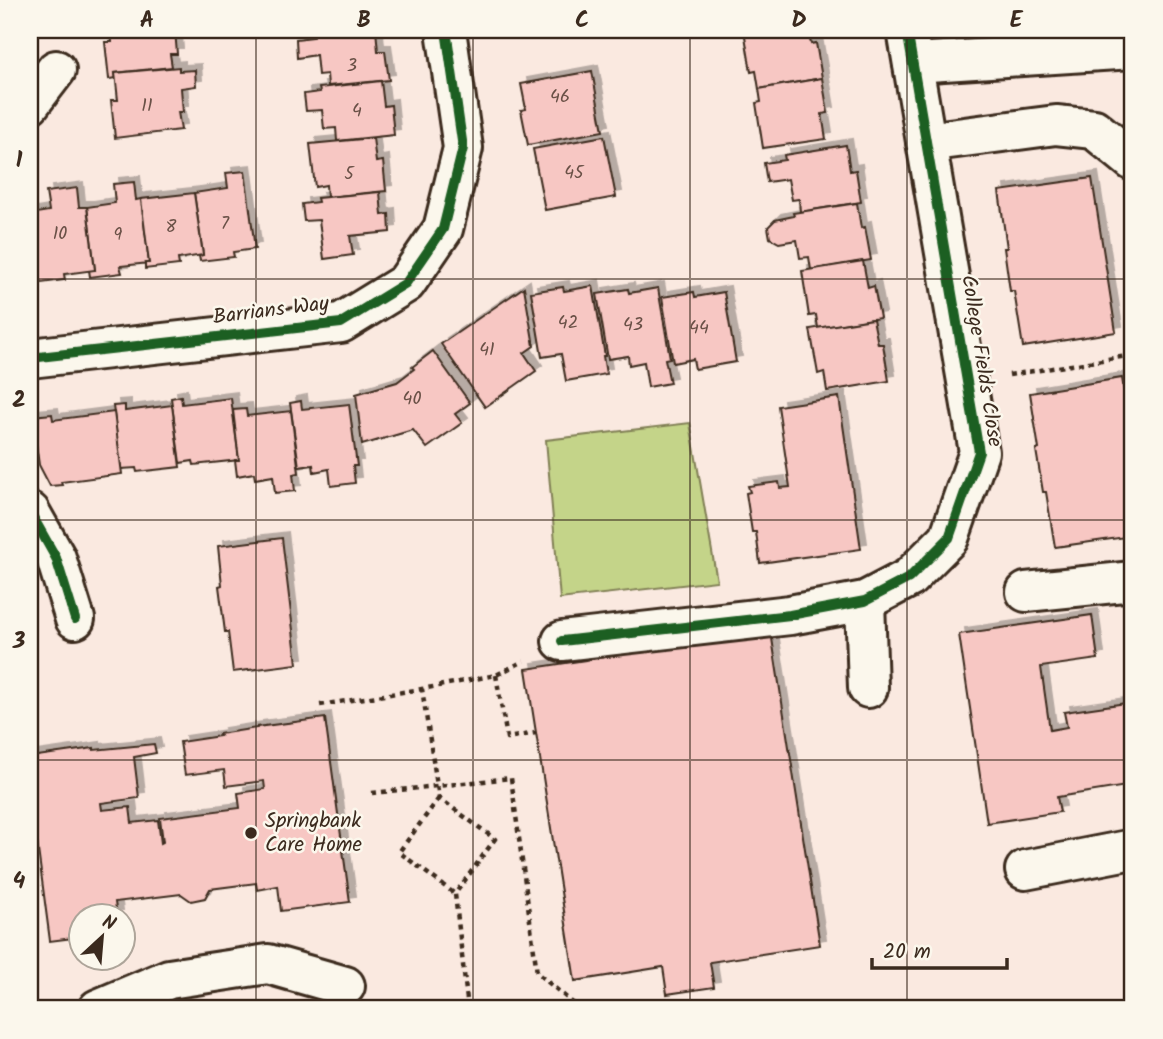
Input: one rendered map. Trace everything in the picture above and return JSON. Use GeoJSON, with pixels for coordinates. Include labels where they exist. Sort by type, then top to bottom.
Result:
{"type":"FeatureCollection","features":[{"type":"Feature","properties":{"kind":"street","name":"Barrians Way"},"geometry":{"type":"LineString","coordinates":[[30,358],[341,323],[406,283],[443,229],[463,148],[446,30]]}},
{"type":"Feature","properties":{"kind":"street"},"geometry":{"type":"LineString","coordinates":[[910,47],[1133,49]]}},
{"type":"Feature","properties":{"kind":"street","name":"College Fields Close"},"geometry":{"type":"LineString","coordinates":[[562,641],[790,615],[865,601],[909,578],[949,538],[979,452],[910,47]]}},
{"type":"Feature","properties":{"kind":"street"},"geometry":{"type":"LineString","coordinates":[[30,104],[56,70]]}},
{"type":"Feature","properties":{"kind":"street"},"geometry":{"type":"LineString","coordinates":[[926,142],[1056,125],[1094,130],[1133,161]]}},
{"type":"Feature","properties":{"kind":"street"},"geometry":{"type":"LineString","coordinates":[[30,512],[57,558],[75,619]]}},
{"type":"Feature","properties":{"kind":"street"},"geometry":{"type":"LineString","coordinates":[[1026,592],[1133,581]]}},
{"type":"Feature","properties":{"kind":"street"},"geometry":{"type":"LineString","coordinates":[[865,601],[868,688]]}},
{"type":"Feature","properties":{"kind":"street"},"geometry":{"type":"LineString","coordinates":[[1026,870],[1133,849]]}},
{"type":"Feature","properties":{"kind":"street"},"geometry":{"type":"LineString","coordinates":[[98,1009],[169,979],[268,964],[345,986]]}},
{"type":"Feature","properties":{"kind":"path"},"geometry":{"type":"LineString","coordinates":[[967,381],[1133,355]]}},
{"type":"Feature","properties":{"kind":"path"},"geometry":{"type":"LineString","coordinates":[[320,705],[496,675],[562,641]]}},
{"type":"Feature","properties":{"kind":"path"},"geometry":{"type":"LineString","coordinates":[[496,675],[507,738],[536,733]]}},
{"type":"Feature","properties":{"kind":"path"},"geometry":{"type":"LineString","coordinates":[[422,689],[439,798],[495,839],[455,894],[468,1009]]}},
{"type":"Feature","properties":{"kind":"path"},"geometry":{"type":"LineString","coordinates":[[372,793],[511,778],[537,973],[580,1009]]}},
{"type":"Feature","properties":{"kind":"path"},"geometry":{"type":"LineString","coordinates":[[439,798],[399,852],[455,894]]}},
{"type":"Feature","properties":{"kind":"green space"},"geometry":{"type":"Polygon","coordinates":[[[690,423],[717,581],[560,599],[546,440],[690,423]]]}},
{"type":"Feature","properties":{"kind":"building"},"geometry":{"type":"Polygon","coordinates":[[[111,30],[175,30],[177,54],[170,54],[172,67],[115,73],[116,78],[109,79],[105,42],[112,42],[111,30]]]}},
{"type":"Feature","properties":{"kind":"building"},"geometry":{"type":"Polygon","coordinates":[[[348,30],[376,30],[378,51],[385,51],[389,80],[328,86],[327,74],[318,75],[316,55],[297,58],[296,39],[348,30]]]}},
{"type":"Feature","properties":{"kind":"building"},"geometry":{"type":"Polygon","coordinates":[[[744,30],[808,30],[811,44],[816,43],[822,78],[759,89],[756,71],[751,72],[744,30]]]}},
{"type":"Feature","properties":{"kind":"building"},"geometry":{"type":"Polygon","coordinates":[[[179,67],[179,71],[195,70],[196,86],[181,88],[183,112],[178,112],[181,130],[115,138],[111,100],[118,100],[115,73],[179,67]]]}},
{"type":"Feature","properties":{"kind":"building"},"geometry":{"type":"Polygon","coordinates":[[[592,71],[603,131],[528,145],[521,110],[526,109],[521,84],[592,71]]]}},
{"type":"Feature","properties":{"kind":"building"},"geometry":{"type":"Polygon","coordinates":[[[822,78],[828,113],[822,114],[826,139],[763,148],[756,103],[761,102],[759,89],[822,78]]]}},
{"type":"Feature","properties":{"kind":"building"},"geometry":{"type":"Polygon","coordinates":[[[381,81],[384,106],[391,105],[394,135],[337,141],[336,128],[324,129],[322,110],[306,111],[304,94],[320,92],[319,88],[381,81]]]}},
{"type":"Feature","properties":{"kind":"building"},"geometry":{"type":"Polygon","coordinates":[[[604,136],[616,197],[545,210],[533,149],[604,136]]]}},
{"type":"Feature","properties":{"kind":"building"},"geometry":{"type":"Polygon","coordinates":[[[373,138],[376,162],[383,161],[386,191],[327,197],[326,185],[315,187],[310,144],[373,138]]]}},
{"type":"Feature","properties":{"kind":"building"},"geometry":{"type":"Polygon","coordinates":[[[846,145],[850,171],[856,170],[861,202],[800,212],[799,199],[792,200],[788,179],[767,182],[764,163],[785,160],[784,155],[846,145]]]}},
{"type":"Feature","properties":{"kind":"building"},"geometry":{"type":"Polygon","coordinates":[[[245,171],[255,249],[233,252],[234,257],[200,261],[199,256],[203,255],[194,193],[228,188],[226,173],[245,171]]]}},
{"type":"Feature","properties":{"kind":"building"},"geometry":{"type":"Polygon","coordinates":[[[1092,178],[1116,332],[1023,347],[1014,291],[1010,291],[999,191],[1092,178]]]}},
{"type":"Feature","properties":{"kind":"building"},"geometry":{"type":"Polygon","coordinates":[[[134,182],[136,200],[141,199],[149,263],[120,266],[122,273],[90,277],[89,270],[95,270],[87,207],[115,203],[113,184],[134,182]]]}},
{"type":"Feature","properties":{"kind":"building"},"geometry":{"type":"Polygon","coordinates":[[[77,188],[79,207],[87,207],[95,270],[64,274],[65,280],[34,284],[30,254],[30,214],[49,211],[46,192],[77,188]]]}},
{"type":"Feature","properties":{"kind":"building"},"geometry":{"type":"Polygon","coordinates":[[[380,192],[382,215],[389,214],[390,232],[350,236],[353,255],[324,259],[319,220],[304,221],[302,204],[318,202],[317,198],[380,192]]]}},
{"type":"Feature","properties":{"kind":"building"},"geometry":{"type":"Polygon","coordinates":[[[194,193],[203,255],[178,259],[179,265],[145,269],[145,263],[149,263],[141,199],[194,193]]]}},
{"type":"Feature","properties":{"kind":"building"},"geometry":{"type":"Polygon","coordinates":[[[857,203],[871,260],[811,270],[809,257],[800,258],[797,240],[779,243],[770,238],[768,227],[775,220],[794,216],[793,213],[857,203]]]}},
{"type":"Feature","properties":{"kind":"building"},"geometry":{"type":"Polygon","coordinates":[[[863,261],[868,288],[874,286],[880,318],[818,328],[816,315],[809,316],[802,271],[863,261]]]}},
{"type":"Feature","properties":{"kind":"building"},"geometry":{"type":"Polygon","coordinates":[[[593,286],[606,374],[566,381],[561,354],[542,357],[531,292],[563,287],[564,291],[593,286]]]}},
{"type":"Feature","properties":{"kind":"building"},"geometry":{"type":"Polygon","coordinates":[[[524,287],[534,346],[524,353],[536,371],[485,407],[441,344],[524,287]]]}},
{"type":"Feature","properties":{"kind":"building"},"geometry":{"type":"Polygon","coordinates":[[[658,288],[670,358],[665,359],[670,383],[648,387],[644,362],[629,365],[628,356],[608,359],[597,294],[628,289],[629,293],[658,288]]]}},
{"type":"Feature","properties":{"kind":"building"},"geometry":{"type":"Polygon","coordinates":[[[694,292],[695,297],[724,292],[736,362],[695,369],[693,359],[673,363],[662,297],[694,292]]]}},
{"type":"Feature","properties":{"kind":"building"},"geometry":{"type":"Polygon","coordinates":[[[873,319],[878,344],[883,344],[889,381],[827,391],[824,372],[818,374],[810,329],[873,319]]]}},
{"type":"Feature","properties":{"kind":"building"},"geometry":{"type":"Polygon","coordinates":[[[433,351],[470,403],[455,414],[462,423],[427,448],[413,430],[362,445],[356,394],[397,382],[433,351]]]}},
{"type":"Feature","properties":{"kind":"building"},"geometry":{"type":"Polygon","coordinates":[[[1122,378],[1133,448],[1133,536],[1055,547],[1036,450],[1039,449],[1030,393],[1122,378]]]}},
{"type":"Feature","properties":{"kind":"building"},"geometry":{"type":"Polygon","coordinates":[[[181,396],[182,404],[231,398],[239,460],[194,465],[193,461],[180,463],[171,398],[181,396]]]}},
{"type":"Feature","properties":{"kind":"building"},"geometry":{"type":"Polygon","coordinates":[[[839,397],[861,549],[760,563],[756,532],[752,532],[746,493],[750,492],[748,486],[779,482],[780,488],[790,487],[778,406],[839,397]]]}},
{"type":"Feature","properties":{"kind":"building"},"geometry":{"type":"Polygon","coordinates":[[[301,401],[302,409],[349,404],[357,466],[353,466],[355,483],[331,486],[329,469],[314,472],[313,465],[299,467],[290,403],[301,401]]]}},
{"type":"Feature","properties":{"kind":"building"},"geometry":{"type":"Polygon","coordinates":[[[125,405],[125,411],[172,405],[180,467],[137,472],[136,468],[121,469],[113,406],[125,405]]]}},
{"type":"Feature","properties":{"kind":"building"},"geometry":{"type":"Polygon","coordinates":[[[246,409],[247,416],[291,411],[299,473],[293,474],[295,491],[275,493],[273,476],[255,479],[254,473],[237,476],[235,460],[239,460],[233,410],[246,409]]]}},
{"type":"Feature","properties":{"kind":"building"},"geometry":{"type":"Polygon","coordinates":[[[114,412],[122,474],[61,482],[62,485],[50,486],[39,465],[32,416],[52,414],[53,420],[114,412]]]}},
{"type":"Feature","properties":{"kind":"building"},"geometry":{"type":"Polygon","coordinates":[[[282,538],[297,664],[233,672],[219,586],[222,585],[218,546],[282,538]]]}},
{"type":"Feature","properties":{"kind":"building"},"geometry":{"type":"Polygon","coordinates":[[[1092,615],[1098,659],[1041,667],[1050,730],[1067,727],[1064,712],[1133,702],[1133,785],[1057,797],[1060,812],[987,823],[959,634],[1092,615]]]}},
{"type":"Feature","properties":{"kind":"building"},"geometry":{"type":"Polygon","coordinates":[[[771,632],[820,945],[710,962],[714,987],[667,994],[663,967],[575,981],[526,669],[771,632]]]}},
{"type":"Feature","properties":{"kind":"building","name":"Springbank Care Home"},"geometry":{"type":"Polygon","coordinates":[[[325,718],[350,902],[281,911],[278,886],[257,890],[256,883],[210,889],[205,898],[191,901],[181,894],[115,902],[66,902],[66,939],[50,941],[30,789],[30,757],[94,748],[154,744],[156,753],[134,757],[139,798],[101,803],[102,810],[130,807],[132,823],[158,820],[161,843],[160,818],[240,808],[238,793],[265,789],[264,781],[226,786],[224,770],[185,775],[180,742],[257,727],[325,718]]]}},
{"type":"Feature","properties":{"kind":"cycle path"},"geometry":{"type":"LineString","coordinates":[[30,358],[341,323],[406,283],[443,229],[463,148],[446,30]]}},
{"type":"Feature","properties":{"kind":"cycle path"},"geometry":{"type":"LineString","coordinates":[[562,641],[790,615],[865,601],[909,578],[949,538],[979,452],[907,30]]}},
{"type":"Feature","properties":{"kind":"cycle path"},"geometry":{"type":"LineString","coordinates":[[30,512],[56,558],[75,619]]}},
{"type":"Feature","properties":{"kind":"place","name":"Springbank Care Home"},"geometry":{"type":"Point","coordinates":[251,833]}}]}
